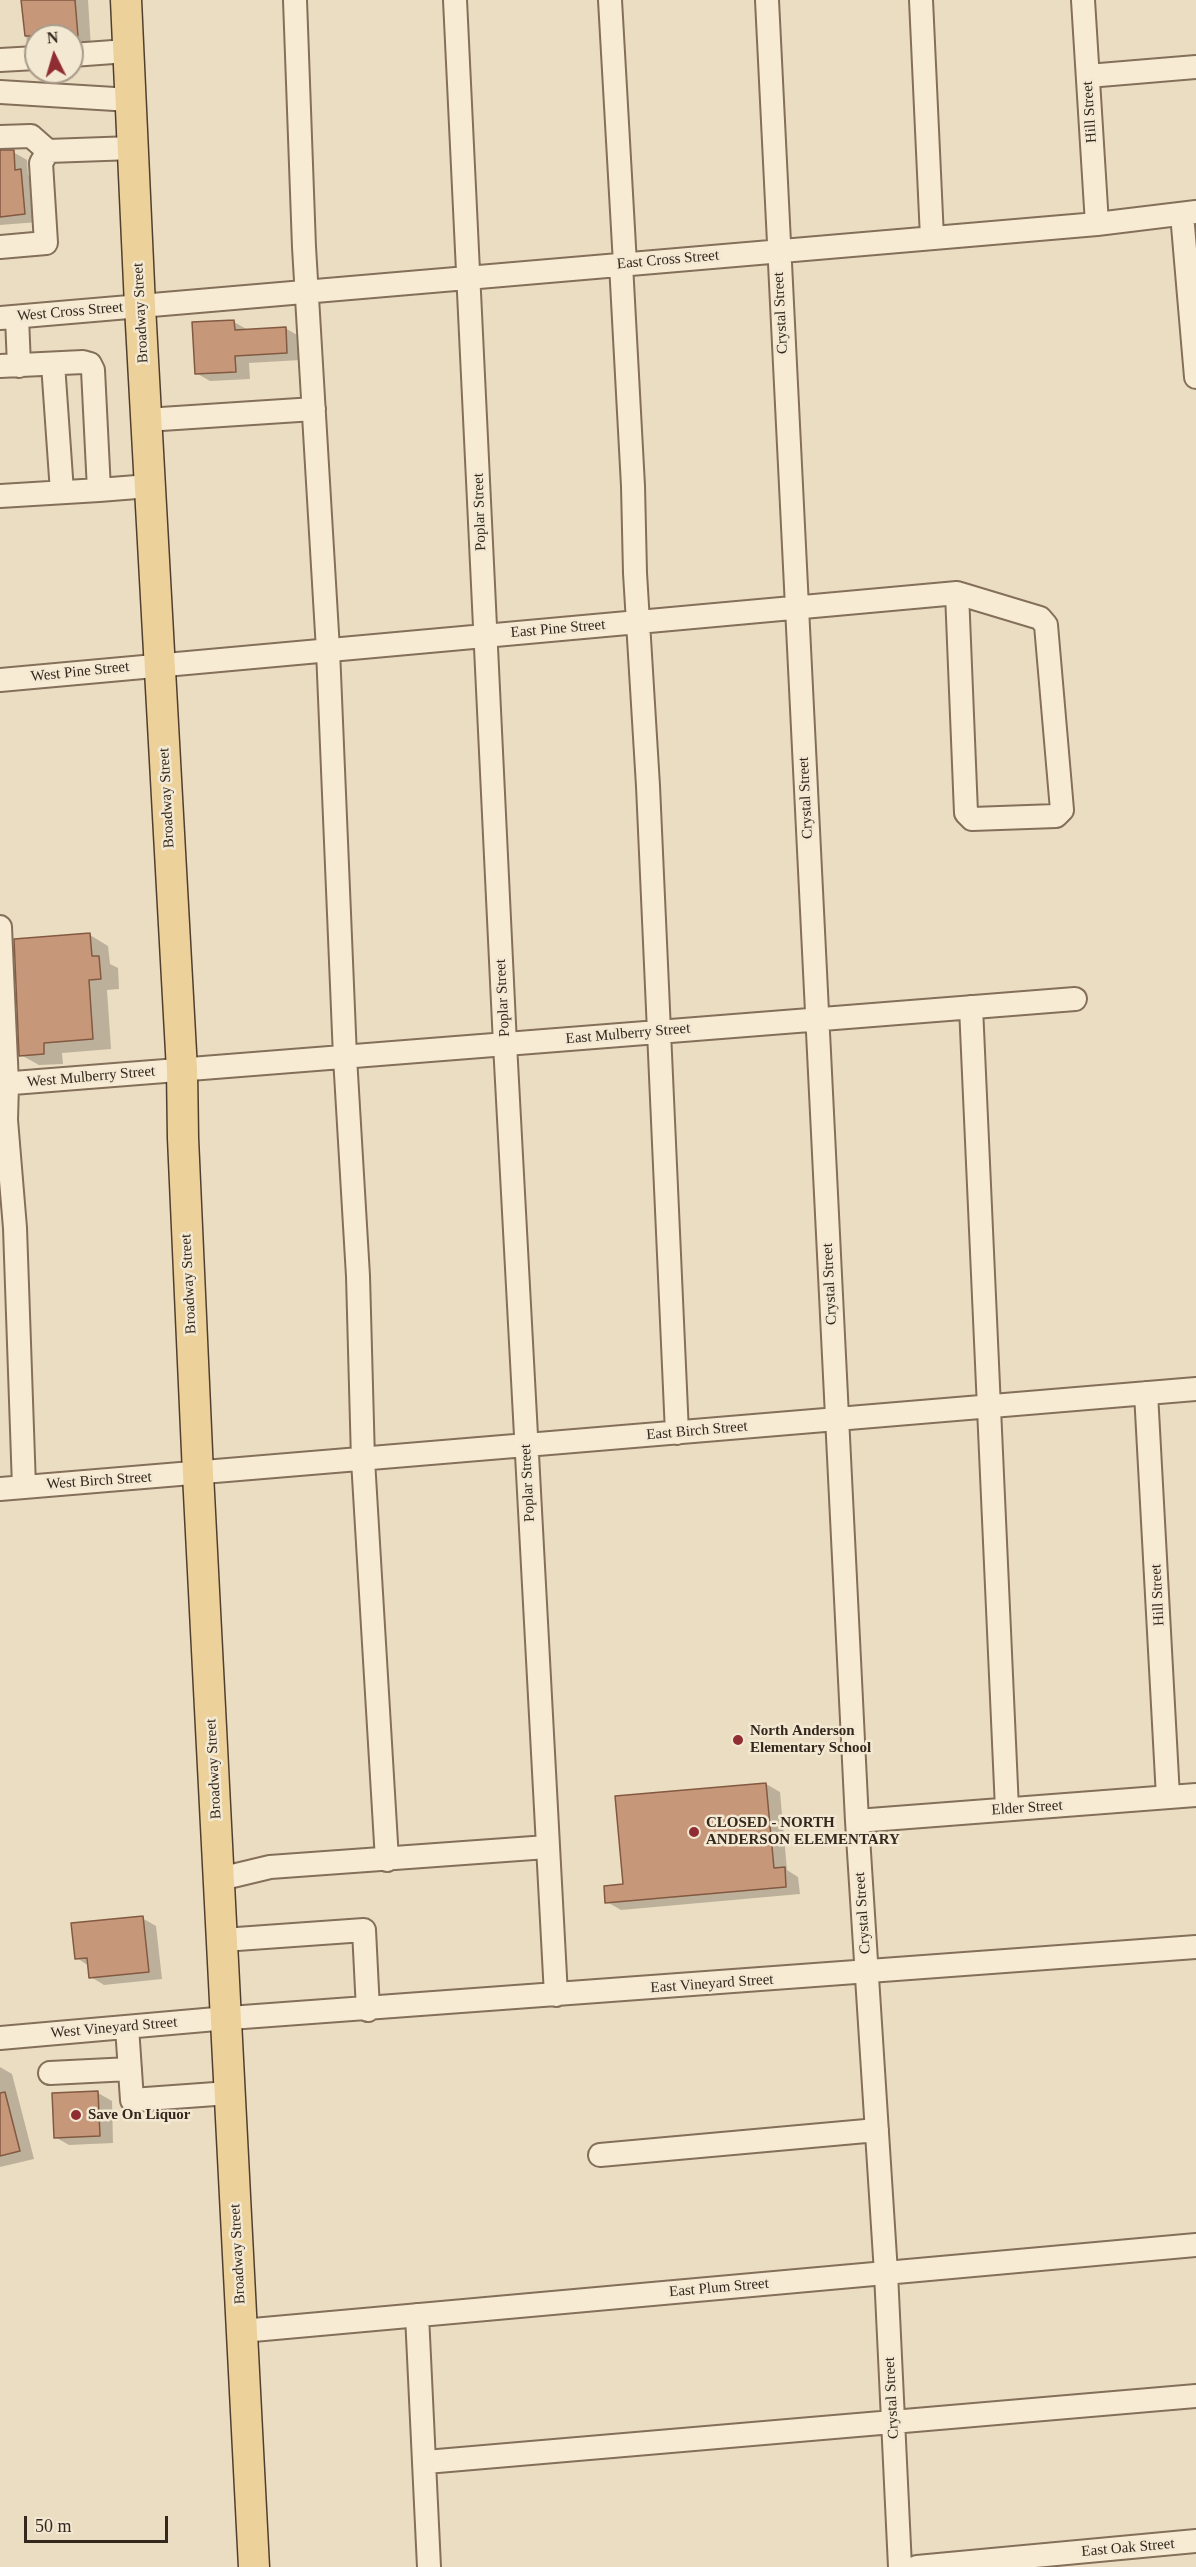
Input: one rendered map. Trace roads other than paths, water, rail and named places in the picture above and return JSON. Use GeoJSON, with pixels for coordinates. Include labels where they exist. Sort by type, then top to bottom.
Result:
{"type":"FeatureCollection","features":[{"type":"Feature","properties":{"kind":"main road","name":"Broadway Street"},"geometry":{"type":"LineString","coordinates":[[126,0],[140,306],[182,1070],[183,1149],[198,1474],[224,1940],[254,2567]]}},
{"type":"Feature","properties":{"kind":"street"},"geometry":{"type":"LineString","coordinates":[[295,0],[304,247],[328,650],[345,1057],[358,1276],[363,1460],[387,1860]]}},
{"type":"Feature","properties":{"kind":"street","name":"Poplar Street"},"geometry":{"type":"LineString","coordinates":[[455,0],[505,1044],[556,1995]]}},
{"type":"Feature","properties":{"kind":"street"},"geometry":{"type":"LineString","coordinates":[[610,0],[677,1433]]}},
{"type":"Feature","properties":{"kind":"street","name":"Crystal Street"},"geometry":{"type":"LineString","coordinates":[[767,0],[857,1821],[886,2273],[900,2567]]}},
{"type":"Feature","properties":{"kind":"street"},"geometry":{"type":"LineString","coordinates":[[921,0],[932,238]]}},
{"type":"Feature","properties":{"kind":"street","name":"Hill Street"},"geometry":{"type":"LineString","coordinates":[[1083,0],[1097,224]]}},
{"type":"Feature","properties":{"kind":"street"},"geometry":{"type":"LineString","coordinates":[[84,54],[128,51]]}},
{"type":"Feature","properties":{"kind":"street"},"geometry":{"type":"LineString","coordinates":[[0,60],[24,59]]}},
{"type":"Feature","properties":{"kind":"street"},"geometry":{"type":"LineString","coordinates":[[1088,75],[1196,67]]}},
{"type":"Feature","properties":{"kind":"street"},"geometry":{"type":"LineString","coordinates":[[0,92],[132,100]]}},
{"type":"Feature","properties":{"kind":"street"},"geometry":{"type":"LineString","coordinates":[[0,137],[31,136],[48,151],[134,148]]}},
{"type":"Feature","properties":{"kind":"street"},"geometry":{"type":"LineString","coordinates":[[0,247],[46,243],[41,163],[48,151]]}},
{"type":"Feature","properties":{"kind":"street"},"geometry":{"type":"LineString","coordinates":[[1189,213],[1196,376]]}},
{"type":"Feature","properties":{"kind":"street","name":"East Cross Street"},"geometry":{"type":"LineString","coordinates":[[140,306],[1097,224],[1189,213]]}},
{"type":"Feature","properties":{"kind":"street","name":"West Cross Street"},"geometry":{"type":"LineString","coordinates":[[8,318],[140,306]]}},
{"type":"Feature","properties":{"kind":"street"},"geometry":{"type":"LineString","coordinates":[[8,318],[9,366],[84,362],[90,364],[93,370],[99,490]]}},
{"type":"Feature","properties":{"kind":"street"},"geometry":{"type":"LineString","coordinates":[[53,364],[62,492]]}},
{"type":"Feature","properties":{"kind":"street"},"geometry":{"type":"LineString","coordinates":[[146,420],[314,409]]}},
{"type":"Feature","properties":{"kind":"street"},"geometry":{"type":"LineString","coordinates":[[0,496],[150,486]]}},
{"type":"Feature","properties":{"kind":"street"},"geometry":{"type":"LineString","coordinates":[[957,593],[1040,618],[1046,626],[1062,810],[1056,816],[972,819],[966,813],[957,593]]}},
{"type":"Feature","properties":{"kind":"street","name":"East Pine Street"},"geometry":{"type":"LineString","coordinates":[[159,665],[957,593]]}},
{"type":"Feature","properties":{"kind":"street","name":"West Pine Street"},"geometry":{"type":"LineString","coordinates":[[0,680],[159,665]]}},
{"type":"Feature","properties":{"kind":"street"},"geometry":{"type":"LineString","coordinates":[[0,928],[4,1084],[15,1228],[24,1487]]}},
{"type":"Feature","properties":{"kind":"street","name":"East Mulberry Street"},"geometry":{"type":"LineString","coordinates":[[182,1070],[1075,999]]}},
{"type":"Feature","properties":{"kind":"street"},"geometry":{"type":"LineString","coordinates":[[971,1007],[1007,1809]]}},
{"type":"Feature","properties":{"kind":"street","name":"West Mulberry Street"},"geometry":{"type":"LineString","coordinates":[[4,1084],[182,1070]]}},
{"type":"Feature","properties":{"kind":"street","name":"East Birch Street"},"geometry":{"type":"LineString","coordinates":[[198,1474],[1196,1389]]}},
{"type":"Feature","properties":{"kind":"street","name":"Hill Street"},"geometry":{"type":"LineString","coordinates":[[1146,1393],[1168,1797]]}},
{"type":"Feature","properties":{"kind":"street","name":"West Birch Street"},"geometry":{"type":"LineString","coordinates":[[0,1489],[198,1474]]}},
{"type":"Feature","properties":{"kind":"street","name":"Elder Street"},"geometry":{"type":"LineString","coordinates":[[857,1821],[1196,1795]]}},
{"type":"Feature","properties":{"kind":"street"},"geometry":{"type":"LineString","coordinates":[[220,1879],[270,1867],[547,1847]]}},
{"type":"Feature","properties":{"kind":"street"},"geometry":{"type":"LineString","coordinates":[[224,1940],[364,1930],[368,2010]]}},
{"type":"Feature","properties":{"kind":"street","name":"East Vineyard Street"},"geometry":{"type":"LineString","coordinates":[[227,2020],[1196,1947]]}},
{"type":"Feature","properties":{"kind":"street","name":"West Vineyard Street"},"geometry":{"type":"LineString","coordinates":[[0,2038],[227,2020]]}},
{"type":"Feature","properties":{"kind":"street"},"geometry":{"type":"LineString","coordinates":[[127,2027],[132,2100],[230,2092]]}},
{"type":"Feature","properties":{"kind":"street"},"geometry":{"type":"LineString","coordinates":[[50,2073],[130,2069]]}},
{"type":"Feature","properties":{"kind":"street"},"geometry":{"type":"LineString","coordinates":[[600,2155],[877,2130]]}},
{"type":"Feature","properties":{"kind":"street","name":"East Plum Street"},"geometry":{"type":"LineString","coordinates":[[242,2331],[1196,2245]]}},
{"type":"Feature","properties":{"kind":"street"},"geometry":{"type":"LineString","coordinates":[[417,2315],[426,2462],[429,2567]]}},
{"type":"Feature","properties":{"kind":"street"},"geometry":{"type":"LineString","coordinates":[[426,2462],[893,2424],[1196,2396]]}},
{"type":"Feature","properties":{"kind":"street","name":"East Oak Street"},"geometry":{"type":"LineString","coordinates":[[917,2567],[1196,2541]]}},
{"type":"Feature","properties":{"kind":"place","name":"North Anderson Elementary School"},"geometry":{"type":"Point","coordinates":[738,1740]}},
{"type":"Feature","properties":{"kind":"place","name":"CLOSED - NORTH ANDERSON ELEMENTARY"},"geometry":{"type":"Point","coordinates":[694,1832]}},
{"type":"Feature","properties":{"kind":"place","name":"Save On Liquor"},"geometry":{"type":"Point","coordinates":[76,2115]}}]}
